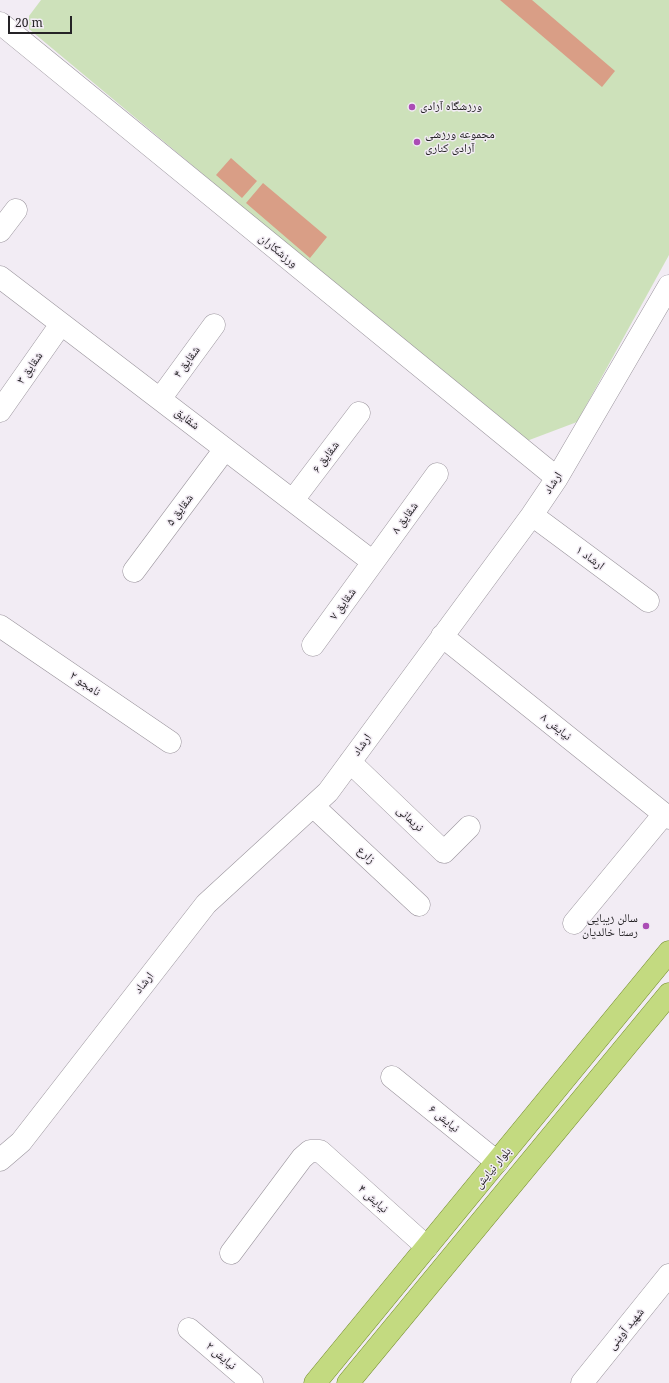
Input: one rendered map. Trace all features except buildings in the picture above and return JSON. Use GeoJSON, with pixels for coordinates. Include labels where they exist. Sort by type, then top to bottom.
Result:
{"type":"FeatureCollection","features":[{"type":"Feature","properties":{"kind":"main road","name":"بلوار نیایش"},"geometry":{"type":"LineString","coordinates":[[315,1383],[669,952]]}},
{"type":"Feature","properties":{"kind":"main road","name":"بلوار نیایش"},"geometry":{"type":"LineString","coordinates":[[348,1383],[669,994]]}},
{"type":"Feature","properties":{"kind":"street","name":"ورزشکاران"},"geometry":{"type":"LineString","coordinates":[[0,23],[557,478]]}},
{"type":"Feature","properties":{"kind":"street"},"geometry":{"type":"LineString","coordinates":[[0,231],[16,210]]}},
{"type":"Feature","properties":{"kind":"street","name":"شقایق"},"geometry":{"type":"LineString","coordinates":[[0,277],[373,562]]}},
{"type":"Feature","properties":{"kind":"street","name":"ارشاد"},"geometry":{"type":"LineString","coordinates":[[0,1160],[21,1142],[206,904],[328,792],[532,515],[557,478],[667,296]]}},
{"type":"Feature","properties":{"kind":"street","name":"شقایق ۳"},"geometry":{"type":"LineString","coordinates":[[0,412],[61,324]]}},
{"type":"Feature","properties":{"kind":"street","name":"شقایق ۴"},"geometry":{"type":"LineString","coordinates":[[160,399],[214,325]]}},
{"type":"Feature","properties":{"kind":"street","name":"شقایق ۶"},"geometry":{"type":"LineString","coordinates":[[293,500],[359,413]]}},
{"type":"Feature","properties":{"kind":"street","name":"شقایق ۵"},"geometry":{"type":"LineString","coordinates":[[134,571],[225,449]]}},
{"type":"Feature","properties":{"kind":"street","name":"شقایق ۸"},"geometry":{"type":"LineString","coordinates":[[373,562],[437,474]]}},
{"type":"Feature","properties":{"kind":"street","name":"ارشاد ۱"},"geometry":{"type":"LineString","coordinates":[[532,515],[648,601]]}},
{"type":"Feature","properties":{"kind":"street","name":"شقایق ۷"},"geometry":{"type":"LineString","coordinates":[[313,645],[373,562]]}},
{"type":"Feature","properties":{"kind":"street","name":"نامجو ۲"},"geometry":{"type":"LineString","coordinates":[[0,626],[170,742]]}},
{"type":"Feature","properties":{"kind":"street","name":"نیایش ۸"},"geometry":{"type":"LineString","coordinates":[[442,636],[666,816]]}},
{"type":"Feature","properties":{"kind":"street","name":"نریمانی"},"geometry":{"type":"LineString","coordinates":[[350,762],[444,852],[469,826]]}},
{"type":"Feature","properties":{"kind":"street","name":"زارع"},"geometry":{"type":"LineString","coordinates":[[313,806],[419,905]]}},
{"type":"Feature","properties":{"kind":"street"},"geometry":{"type":"LineString","coordinates":[[574,923],[666,816]]}},
{"type":"Feature","properties":{"kind":"street","name":"نیایش ۶"},"geometry":{"type":"LineString","coordinates":[[392,1077],[497,1162]]}},
{"type":"Feature","properties":{"kind":"street","name":"نیایش ۴"},"geometry":{"type":"LineString","coordinates":[[231,1252],[302,1158],[310,1151],[320,1151],[427,1247]]}},
{"type":"Feature","properties":{"kind":"street","name":"شهید آوینی"},"geometry":{"type":"LineString","coordinates":[[582,1383],[669,1275]]}},
{"type":"Feature","properties":{"kind":"street","name":"نیایش ۲"},"geometry":{"type":"LineString","coordinates":[[189,1329],[252,1383]]}},
{"type":"Feature","properties":{"kind":"green space","name":"مجموعه ورزشی آزادی کناری"},"geometry":{"type":"Polygon","coordinates":[[[41,0],[669,0],[669,255],[577,422],[524,442],[29,29],[29,16],[41,0]]]}},
{"type":"Feature","properties":{"kind":"place","name":"ورزشگاه آزادی"},"geometry":{"type":"Point","coordinates":[412,107]}},
{"type":"Feature","properties":{"kind":"place","name":"مجموعه ورزشی آزادی کناری"},"geometry":{"type":"Point","coordinates":[417,142]}},
{"type":"Feature","properties":{"kind":"place","name":"سالن زیبایی رستا خالدیان"},"geometry":{"type":"Point","coordinates":[646,926]}}]}
